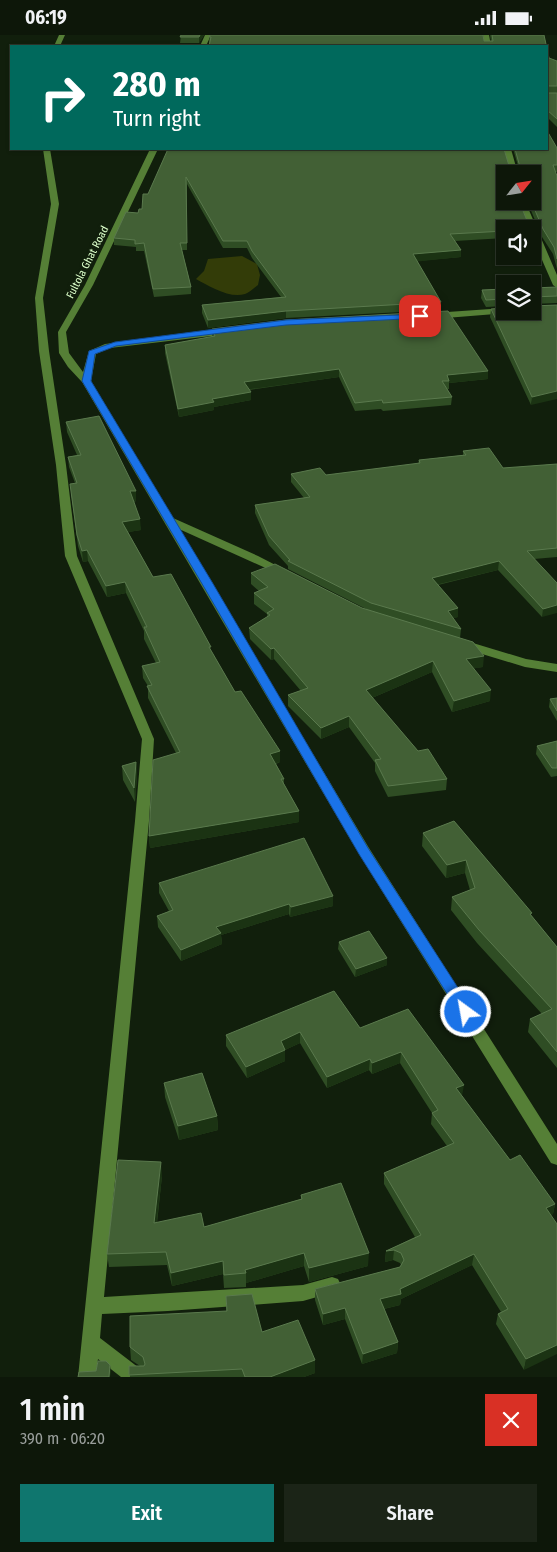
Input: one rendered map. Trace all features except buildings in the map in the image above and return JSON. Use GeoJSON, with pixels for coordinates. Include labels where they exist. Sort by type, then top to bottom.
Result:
{"type":"FeatureCollection","features":[{"type":"Feature","properties":{"kind":"street"},"geometry":{"type":"LineString","coordinates":[[46,150],[55,204],[39,299],[71,556],[148,739],[140,840],[86,1377]]}},
{"type":"Feature","properties":{"kind":"street","name":"Fultola Ghat Road"},"geometry":{"type":"LineString","coordinates":[[154,150],[90,285],[62,332],[64,353],[71,365],[86,381],[364,851],[555,1151]]}},
{"type":"Feature","properties":{"kind":"street"},"geometry":{"type":"LineString","coordinates":[[507,150],[511,165]]}},
{"type":"Feature","properties":{"kind":"street"},"geometry":{"type":"LineString","coordinates":[[526,210],[557,285]]}},
{"type":"Feature","properties":{"kind":"street"},"geometry":{"type":"LineString","coordinates":[[420,316],[496,312]]}},
{"type":"Feature","properties":{"kind":"street"},"geometry":{"type":"LineString","coordinates":[[86,381],[92,353],[108,346],[238,329]]}},
{"type":"Feature","properties":{"kind":"street"},"geometry":{"type":"LineString","coordinates":[[170,521],[254,558],[297,580]]}},
{"type":"Feature","properties":{"kind":"street"},"geometry":{"type":"LineString","coordinates":[[450,640],[525,663],[557,668]]}},
{"type":"Feature","properties":{"kind":"street"},"geometry":{"type":"LineString","coordinates":[[93,1306],[168,1303],[303,1293],[348,1281]]}},
{"type":"Feature","properties":{"kind":"street"},"geometry":{"type":"LineString","coordinates":[[90,1341],[136,1377]]}},
{"type":"Feature","properties":{"kind":"shaded area"},"geometry":{"type":"Polygon","coordinates":[[[242,256],[257,264],[260,275],[258,285],[250,292],[233,295],[213,288],[196,279],[204,271],[208,259],[242,256]]]}},
{"type":"Feature","properties":{"kind":"route"},"geometry":{"type":"LineString","coordinates":[[420,316],[315,320],[115,344],[92,353],[86,381],[207,582],[364,851],[466,1012]]}}]}
